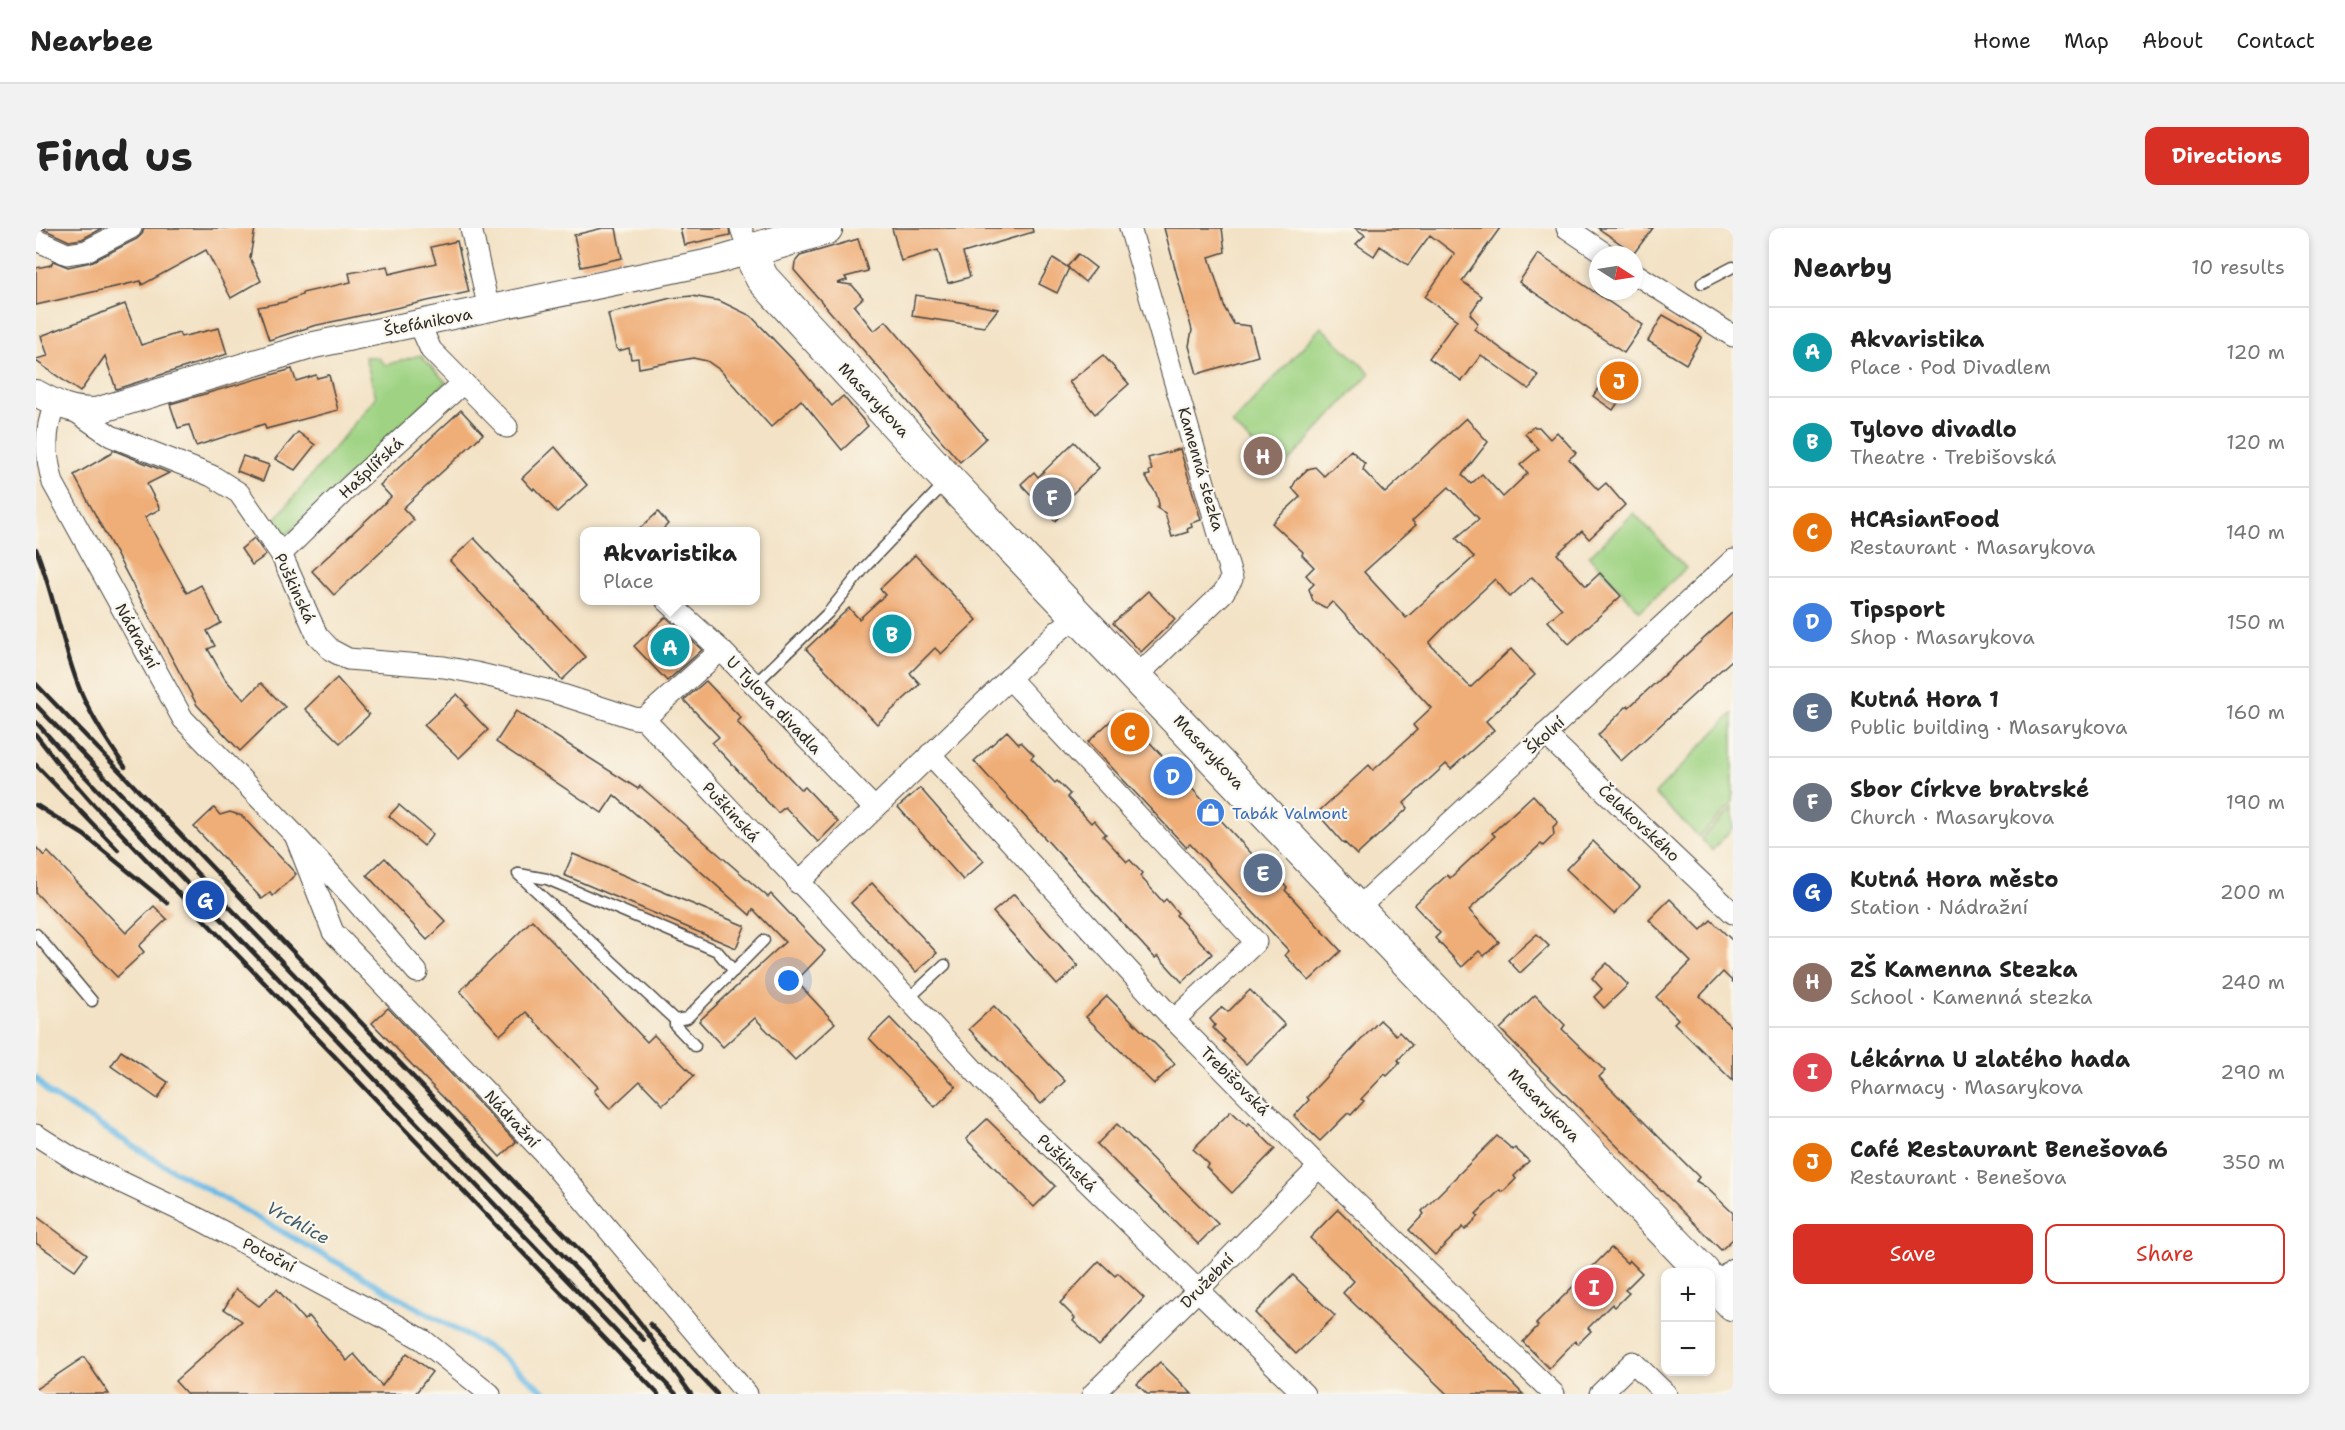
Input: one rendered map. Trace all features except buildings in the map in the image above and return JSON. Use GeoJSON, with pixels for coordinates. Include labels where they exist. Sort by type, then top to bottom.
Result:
{"type":"FeatureCollection","features":[{"type":"Feature","properties":{"kind":"main road","name":"Štefánikova"},"geometry":{"type":"LineString","coordinates":[[745,240],[826,228]]}},
{"type":"Feature","properties":{"kind":"main road","name":"Masarykova"},"geometry":{"type":"LineString","coordinates":[[745,240],[762,278],[948,480],[1357,909],[1719,1282]]}},
{"type":"Feature","properties":{"kind":"street"},"geometry":{"type":"LineString","coordinates":[[36,240],[67,254],[86,251],[132,228]]}},
{"type":"Feature","properties":{"kind":"street"},"geometry":{"type":"LineString","coordinates":[[471,228],[489,309]]}},
{"type":"Feature","properties":{"kind":"street","name":"Kamenná stezka"},"geometry":{"type":"LineString","coordinates":[[1130,228],[1232,579],[1223,593],[1137,676]]}},
{"type":"Feature","properties":{"kind":"street"},"geometry":{"type":"LineString","coordinates":[[1567,228],[1594,246]]}},
{"type":"Feature","properties":{"kind":"street","name":"Štefánikova"},"geometry":{"type":"LineString","coordinates":[[55,403],[96,411],[314,345],[715,261],[745,240]]}},
{"type":"Feature","properties":{"kind":"street"},"geometry":{"type":"LineString","coordinates":[[1643,279],[1733,336]]}},
{"type":"Feature","properties":{"kind":"street"},"geometry":{"type":"LineString","coordinates":[[419,323],[431,350],[507,427]]}},
{"type":"Feature","properties":{"kind":"street","name":"Hašplířská"},"geometry":{"type":"LineString","coordinates":[[281,554],[350,486],[463,383]]}},
{"type":"Feature","properties":{"kind":"street","name":"Puškinská"},"geometry":{"type":"LineString","coordinates":[[55,403],[111,436],[176,461],[227,484],[239,493],[281,554],[317,635],[331,650],[348,659],[444,667],[547,690],[644,719],[825,909],[982,1079],[1304,1394]]}},
{"type":"Feature","properties":{"kind":"street","name":"Nádražní"},"geometry":{"type":"LineString","coordinates":[[55,403],[47,424],[46,458],[53,483],[183,719],[295,835],[417,972]]}},
{"type":"Feature","properties":{"kind":"street","name":"Školní"},"geometry":{"type":"LineString","coordinates":[[1357,909],[1733,560]]}},
{"type":"Feature","properties":{"kind":"street"},"geometry":{"type":"LineString","coordinates":[[672,605],[721,650]]}},
{"type":"Feature","properties":{"kind":"street"},"geometry":{"type":"LineString","coordinates":[[798,883],[1009,678],[1078,615]]}},
{"type":"Feature","properties":{"kind":"street","name":"U Tylova divadla"},"geometry":{"type":"LineString","coordinates":[[644,719],[721,650],[874,808]]}},
{"type":"Feature","properties":{"kind":"street"},"geometry":{"type":"LineString","coordinates":[[1009,678],[1256,942],[1174,1020]]}},
{"type":"Feature","properties":{"kind":"street","name":"Čelakovského"},"geometry":{"type":"LineString","coordinates":[[1545,734],[1733,913]]}},
{"type":"Feature","properties":{"kind":"street","name":"Trebišovská"},"geometry":{"type":"LineString","coordinates":[[930,754],[1174,1020],[1319,1167],[1554,1394]]}},
{"type":"Feature","properties":{"kind":"street","name":"Nádražní"},"geometry":{"type":"LineString","coordinates":[[295,835],[333,932],[543,1152],[747,1394]]}},
{"type":"Feature","properties":{"kind":"street","name":"Potoční"},"geometry":{"type":"LineString","coordinates":[[36,1135],[77,1161],[201,1220],[381,1316],[423,1340],[490,1394]]}},
{"type":"Feature","properties":{"kind":"street","name":"Družební"},"geometry":{"type":"LineString","coordinates":[[1093,1394],[1319,1167]]}},
{"type":"Feature","properties":{"kind":"street"},"geometry":{"type":"LineString","coordinates":[[1599,1394],[1632,1362],[1666,1394]]}},
{"type":"Feature","properties":{"kind":"lane"},"geometry":{"type":"LineString","coordinates":[[1702,283],[1733,267]]}},
{"type":"Feature","properties":{"kind":"lane"},"geometry":{"type":"LineString","coordinates":[[754,684],[828,613],[865,567],[948,480]]}},
{"type":"Feature","properties":{"kind":"lane"},"geometry":{"type":"LineString","coordinates":[[695,1046],[675,1024],[675,1020],[518,873],[547,879],[717,951],[734,971]]}},
{"type":"Feature","properties":{"kind":"lane"},"geometry":{"type":"LineString","coordinates":[[36,934],[92,1001]]}},
{"type":"Feature","properties":{"kind":"lane"},"geometry":{"type":"LineString","coordinates":[[675,1020],[687,1018],[764,940]]}},
{"type":"Feature","properties":{"kind":"lane"},"geometry":{"type":"LineString","coordinates":[[908,999],[945,965]]}},
{"type":"Feature","properties":{"kind":"green space"},"geometry":{"type":"Polygon","coordinates":[[[1321,327],[1370,373],[1281,470],[1232,424],[1321,327]]]}},
{"type":"Feature","properties":{"kind":"green space"},"geometry":{"type":"Polygon","coordinates":[[[420,355],[446,382],[286,536],[273,522],[376,397],[365,357],[377,357],[386,365],[420,355]]]}},
{"type":"Feature","properties":{"kind":"green space"},"geometry":{"type":"Polygon","coordinates":[[[1634,513],[1686,568],[1640,611],[1589,556],[1634,513]]]}},
{"type":"Feature","properties":{"kind":"green space"},"geometry":{"type":"Polygon","coordinates":[[[1733,713],[1733,803],[1699,837],[1655,794],[1733,713]]]}},
{"type":"Feature","properties":{"kind":"green space"},"geometry":{"type":"Polygon","coordinates":[[[1733,807],[1733,828],[1712,850],[1701,839],[1733,807]]]}},
{"type":"Feature","properties":{"kind":"waterway","name":"Vrchlice"},"geometry":{"type":"LineString","coordinates":[[36,1078],[50,1094],[157,1161],[496,1352],[547,1394]]}},
{"type":"Feature","properties":{"kind":"railway"},"geometry":{"type":"LineString","coordinates":[[36,549],[80,690],[106,739],[125,767]]}},
{"type":"Feature","properties":{"kind":"railway"},"geometry":{"type":"LineString","coordinates":[[36,684],[592,1263],[641,1324],[691,1394]]}},
{"type":"Feature","properties":{"kind":"railway"},"geometry":{"type":"LineString","coordinates":[[36,705],[644,1340]]}},
{"type":"Feature","properties":{"kind":"railway"},"geometry":{"type":"LineString","coordinates":[[36,722],[75,766],[676,1394]]}},
{"type":"Feature","properties":{"kind":"railway"},"geometry":{"type":"LineString","coordinates":[[36,735],[94,805],[658,1394]]}},
{"type":"Feature","properties":{"kind":"railway"},"geometry":{"type":"LineString","coordinates":[[36,765],[118,850]]}},
{"type":"Feature","properties":{"kind":"railway"},"geometry":{"type":"LineString","coordinates":[[36,805],[84,835],[167,903]]}},
{"type":"Feature","properties":{"kind":"railway"},"geometry":{"type":"LineString","coordinates":[[650,1324],[717,1394]]}},
{"type":"Feature","properties":{"kind":"place","name":"Café Restaurant Benešova6"},"geometry":{"type":"Point","coordinates":[1619,381]}},
{"type":"Feature","properties":{"kind":"place","name":"ZŠ Kamenna Stezka"},"geometry":{"type":"Point","coordinates":[1263,456]}},
{"type":"Feature","properties":{"kind":"place","name":"Sbor Církve bratrské"},"geometry":{"type":"Point","coordinates":[1052,497]}},
{"type":"Feature","properties":{"kind":"place","name":"Tylovo divadlo"},"geometry":{"type":"Point","coordinates":[892,634]}},
{"type":"Feature","properties":{"kind":"place","name":"Akvaristika"},"geometry":{"type":"Point","coordinates":[670,647]}},
{"type":"Feature","properties":{"kind":"place","name":"HCAsianFood"},"geometry":{"type":"Point","coordinates":[1130,732]}},
{"type":"Feature","properties":{"kind":"place","name":"Tipsport"},"geometry":{"type":"Point","coordinates":[1173,776]}},
{"type":"Feature","properties":{"kind":"place","name":"Tabák Valmont"},"geometry":{"type":"Point","coordinates":[1211,813]}},
{"type":"Feature","properties":{"kind":"place","name":"Kutná Hora 1"},"geometry":{"type":"Point","coordinates":[1263,873]}},
{"type":"Feature","properties":{"kind":"place","name":"Kutná Hora město"},"geometry":{"type":"Point","coordinates":[205,900]}},
{"type":"Feature","properties":{"kind":"place","name":"Lékárna U zlatého hada"},"geometry":{"type":"Point","coordinates":[1594,1287]}}]}
